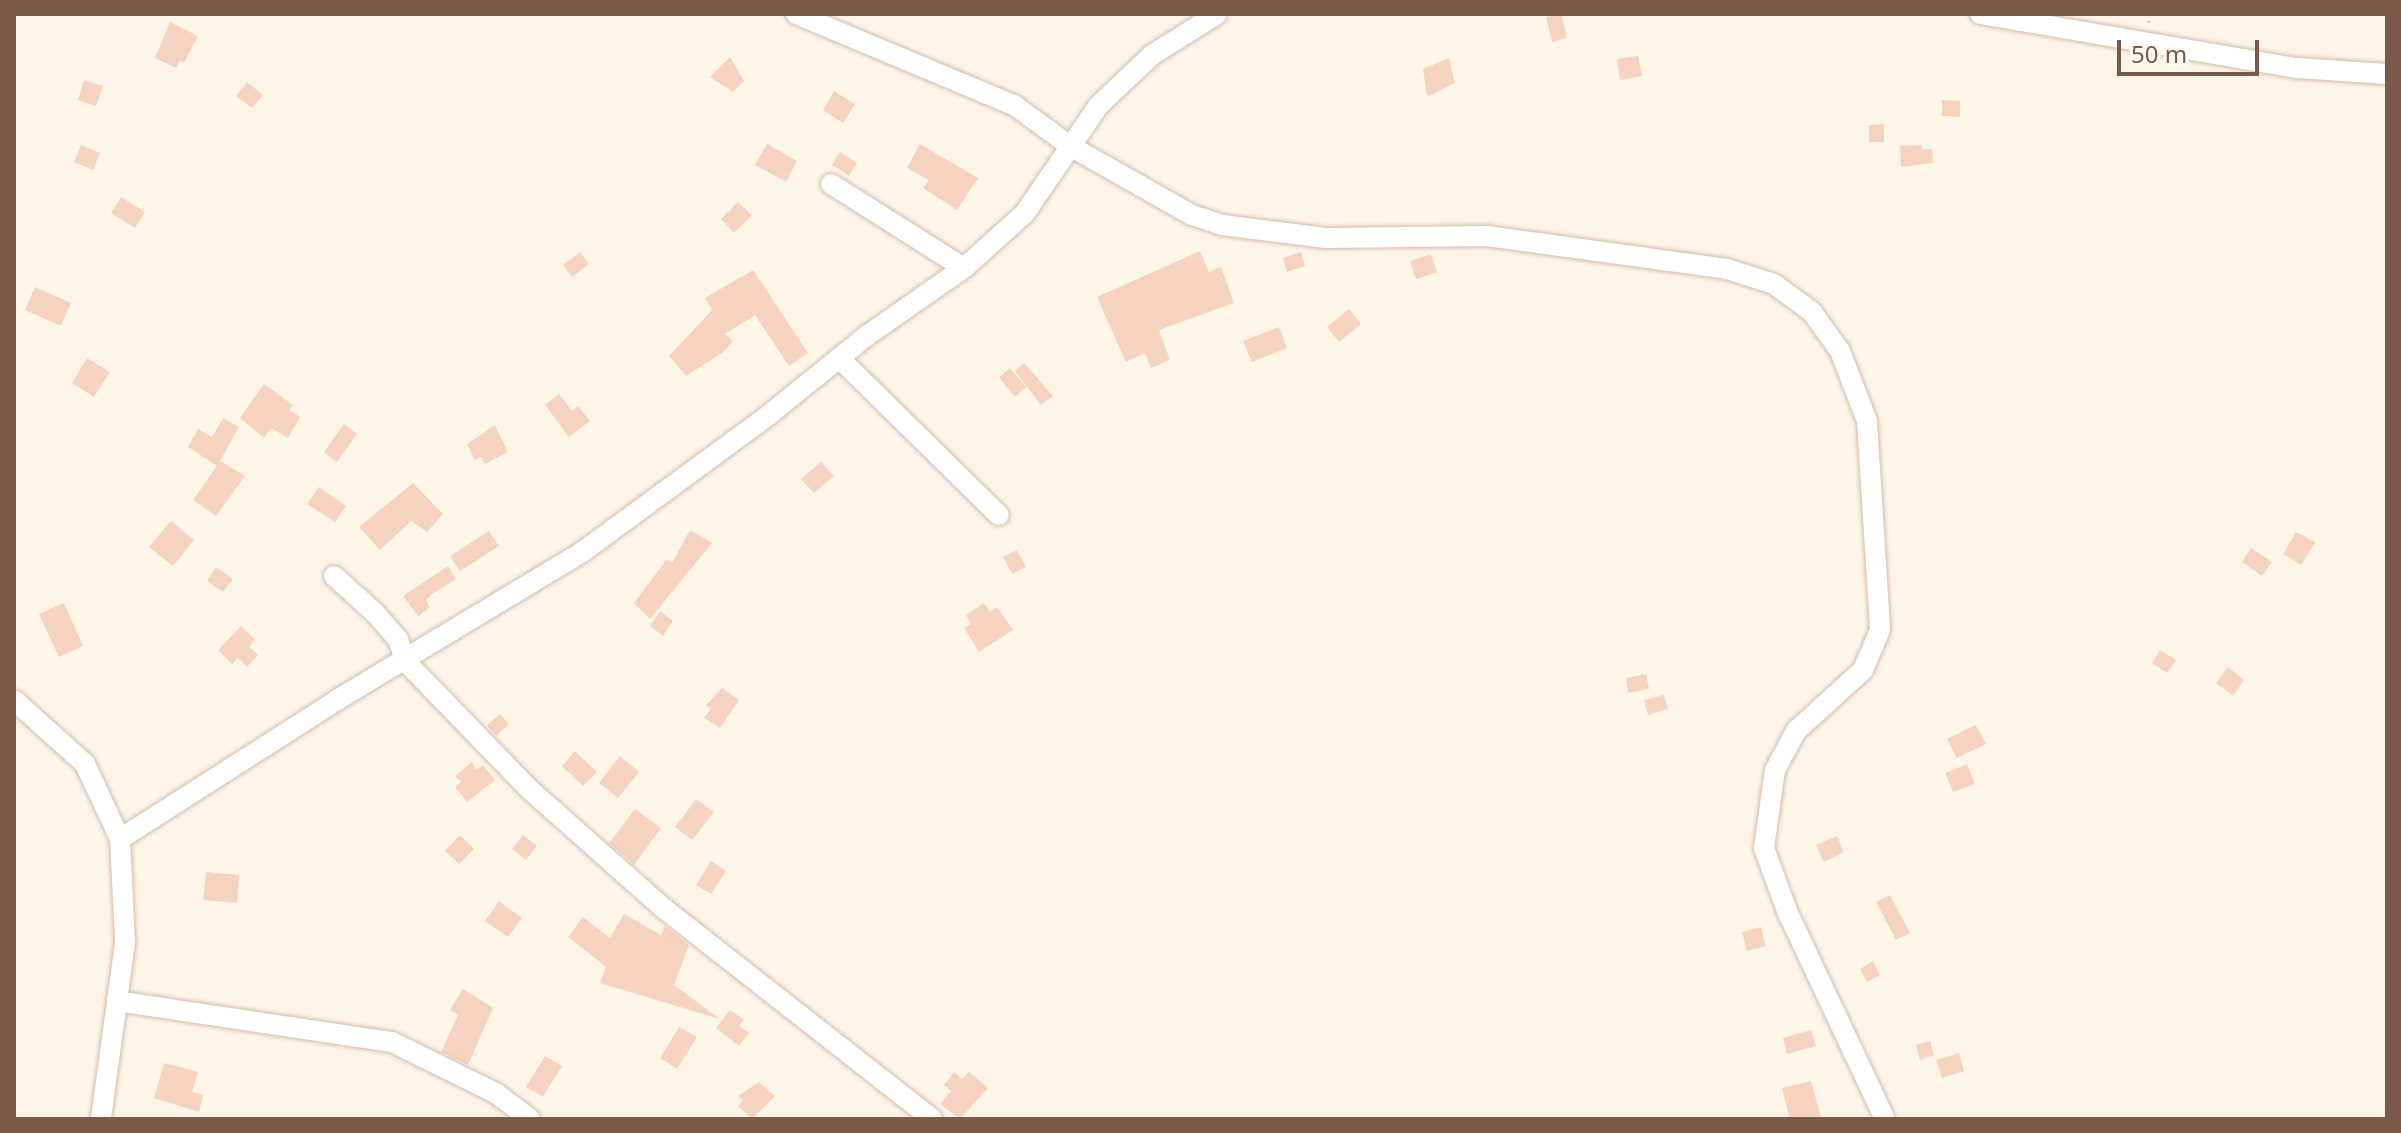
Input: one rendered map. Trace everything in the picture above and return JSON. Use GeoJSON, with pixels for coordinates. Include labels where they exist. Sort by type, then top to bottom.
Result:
{"type":"FeatureCollection","features":[{"type":"Feature","properties":{"kind":"street"},"geometry":{"type":"LineString","coordinates":[[796,14],[1014,105],[1070,146],[1192,215],[1222,225],[1326,238],[1487,236],[1727,269],[1774,284],[1812,312],[1840,351],[1867,421],[1880,630],[1863,670],[1796,731],[1775,770],[1764,848],[1787,911],[1885,1119]]}},
{"type":"Feature","properties":{"kind":"street"},"geometry":{"type":"LineString","coordinates":[[120,839],[337,700],[406,662],[581,553],[839,358],[964,268],[1025,213],[1099,105],[1152,55],[1217,14]]}},
{"type":"Feature","properties":{"kind":"street"},"geometry":{"type":"LineString","coordinates":[[1980,14],[2297,68],[2387,74]]}},
{"type":"Feature","properties":{"kind":"street"},"geometry":{"type":"LineString","coordinates":[[831,184],[964,268]]}},
{"type":"Feature","properties":{"kind":"street"},"geometry":{"type":"LineString","coordinates":[[839,358],[999,515]]}},
{"type":"Feature","properties":{"kind":"street"},"geometry":{"type":"LineString","coordinates":[[334,576],[398,639],[406,662],[528,788],[662,907],[932,1119]]}},
{"type":"Feature","properties":{"kind":"street"},"geometry":{"type":"LineString","coordinates":[[14,700],[85,764],[120,839],[125,943],[101,1119]]}},
{"type":"Feature","properties":{"kind":"street"},"geometry":{"type":"LineString","coordinates":[[117,1001],[392,1042],[497,1094],[530,1119]]}},
{"type":"Feature","properties":{"kind":"building"},"geometry":{"type":"Polygon","coordinates":[[[1561,14],[1567,38],[1552,42],[1546,17],[1561,14]]]}},
{"type":"Feature","properties":{"kind":"building"},"geometry":{"type":"Polygon","coordinates":[[[170,22],[198,36],[184,63],[180,60],[176,68],[155,58],[170,22]]]}},
{"type":"Feature","properties":{"kind":"building"},"geometry":{"type":"Polygon","coordinates":[[[1638,56],[1642,76],[1620,80],[1617,59],[1638,56]]]}},
{"type":"Feature","properties":{"kind":"building"},"geometry":{"type":"Polygon","coordinates":[[[730,57],[744,81],[733,92],[710,77],[730,57]]]}},
{"type":"Feature","properties":{"kind":"building"},"geometry":{"type":"Polygon","coordinates":[[[1449,58],[1455,83],[1427,97],[1423,69],[1449,58]]]}},
{"type":"Feature","properties":{"kind":"building"},"geometry":{"type":"Polygon","coordinates":[[[84,80],[103,86],[96,106],[78,100],[84,80]]]}},
{"type":"Feature","properties":{"kind":"building"},"geometry":{"type":"Polygon","coordinates":[[[247,82],[263,95],[252,108],[236,96],[247,82]]]}},
{"type":"Feature","properties":{"kind":"building"},"geometry":{"type":"Polygon","coordinates":[[[834,91],[855,104],[843,123],[823,110],[834,91]]]}},
{"type":"Feature","properties":{"kind":"building"},"geometry":{"type":"Polygon","coordinates":[[[1942,100],[1960,101],[1960,117],[1942,116],[1942,100]]]}},
{"type":"Feature","properties":{"kind":"building"},"geometry":{"type":"Polygon","coordinates":[[[1884,124],[1884,142],[1869,142],[1869,125],[1884,124]]]}},
{"type":"Feature","properties":{"kind":"building"},"geometry":{"type":"Polygon","coordinates":[[[767,144],[797,161],[786,182],[755,165],[767,144]]]}},
{"type":"Feature","properties":{"kind":"building"},"geometry":{"type":"Polygon","coordinates":[[[920,144],[978,178],[957,210],[923,188],[929,180],[907,168],[920,144]]]}},
{"type":"Feature","properties":{"kind":"building"},"geometry":{"type":"Polygon","coordinates":[[[81,145],[100,153],[93,170],[74,162],[81,145]]]}},
{"type":"Feature","properties":{"kind":"building"},"geometry":{"type":"Polygon","coordinates":[[[1922,145],[1922,149],[1932,149],[1933,163],[1901,167],[1900,146],[1922,145]]]}},
{"type":"Feature","properties":{"kind":"building"},"geometry":{"type":"Polygon","coordinates":[[[840,152],[857,163],[849,176],[832,165],[840,152]]]}},
{"type":"Feature","properties":{"kind":"building"},"geometry":{"type":"Polygon","coordinates":[[[121,197],[145,212],[135,228],[111,213],[121,197]]]}},
{"type":"Feature","properties":{"kind":"building"},"geometry":{"type":"Polygon","coordinates":[[[738,202],[752,215],[734,233],[721,219],[738,202]]]}},
{"type":"Feature","properties":{"kind":"building"},"geometry":{"type":"Polygon","coordinates":[[[1200,251],[1209,272],[1221,267],[1234,303],[1159,330],[1170,360],[1151,368],[1145,353],[1126,362],[1097,297],[1200,251]]]}},
{"type":"Feature","properties":{"kind":"building"},"geometry":{"type":"Polygon","coordinates":[[[580,252],[589,264],[572,277],[563,265],[580,252]]]}},
{"type":"Feature","properties":{"kind":"building"},"geometry":{"type":"Polygon","coordinates":[[[1301,252],[1305,266],[1287,272],[1283,258],[1301,252]]]}},
{"type":"Feature","properties":{"kind":"building"},"geometry":{"type":"Polygon","coordinates":[[[1431,254],[1437,272],[1416,279],[1410,261],[1431,254]]]}},
{"type":"Feature","properties":{"kind":"building"},"geometry":{"type":"Polygon","coordinates":[[[753,270],[808,353],[789,366],[755,315],[725,334],[733,341],[722,353],[686,376],[669,356],[712,310],[705,298],[753,270]]]}},
{"type":"Feature","properties":{"kind":"building"},"geometry":{"type":"Polygon","coordinates":[[[35,287],[71,303],[61,326],[25,310],[35,287]]]}},
{"type":"Feature","properties":{"kind":"building"},"geometry":{"type":"Polygon","coordinates":[[[1349,309],[1361,324],[1339,342],[1327,327],[1349,309]]]}},
{"type":"Feature","properties":{"kind":"building"},"geometry":{"type":"Polygon","coordinates":[[[1279,327],[1287,348],[1252,362],[1243,341],[1279,327]]]}},
{"type":"Feature","properties":{"kind":"building"},"geometry":{"type":"Polygon","coordinates":[[[87,358],[110,372],[94,397],[72,383],[87,358]]]}},
{"type":"Feature","properties":{"kind":"building"},"geometry":{"type":"Polygon","coordinates":[[[1024,363],[1053,396],[1041,405],[1015,371],[1024,363]]]}},
{"type":"Feature","properties":{"kind":"building"},"geometry":{"type":"Polygon","coordinates":[[[1010,368],[1026,387],[1015,397],[999,377],[1010,368]]]}},
{"type":"Feature","properties":{"kind":"building"},"geometry":{"type":"Polygon","coordinates":[[[264,384],[293,405],[289,410],[300,417],[288,438],[271,428],[264,438],[240,418],[264,384]]]}},
{"type":"Feature","properties":{"kind":"building"},"geometry":{"type":"Polygon","coordinates":[[[559,394],[572,411],[578,406],[590,421],[569,437],[545,405],[559,394]]]}},
{"type":"Feature","properties":{"kind":"building"},"geometry":{"type":"Polygon","coordinates":[[[223,418],[239,427],[220,461],[245,476],[216,516],[193,500],[217,466],[188,447],[198,429],[212,437],[223,418]]]}},
{"type":"Feature","properties":{"kind":"building"},"geometry":{"type":"Polygon","coordinates":[[[344,424],[357,434],[337,462],[324,452],[344,424]]]}},
{"type":"Feature","properties":{"kind":"building"},"geometry":{"type":"Polygon","coordinates":[[[495,425],[508,452],[485,464],[481,457],[475,460],[467,444],[495,425]]]}},
{"type":"Feature","properties":{"kind":"building"},"geometry":{"type":"Polygon","coordinates":[[[821,462],[834,476],[814,493],[801,479],[821,462]]]}},
{"type":"Feature","properties":{"kind":"building"},"geometry":{"type":"Polygon","coordinates":[[[413,483],[443,514],[427,532],[411,521],[380,550],[359,527],[413,483]]]}},
{"type":"Feature","properties":{"kind":"building"},"geometry":{"type":"Polygon","coordinates":[[[319,487],[346,506],[335,522],[307,504],[319,487]]]}},
{"type":"Feature","properties":{"kind":"building"},"geometry":{"type":"Polygon","coordinates":[[[171,521],[194,540],[173,566],[149,547],[171,521]]]}},
{"type":"Feature","properties":{"kind":"building"},"geometry":{"type":"Polygon","coordinates":[[[690,530],[712,543],[650,619],[634,603],[667,559],[672,563],[690,530]]]}},
{"type":"Feature","properties":{"kind":"building"},"geometry":{"type":"Polygon","coordinates":[[[489,531],[499,546],[460,571],[450,556],[489,531]]]}},
{"type":"Feature","properties":{"kind":"building"},"geometry":{"type":"Polygon","coordinates":[[[2296,532],[2315,542],[2301,565],[2283,554],[2296,532]]]}},
{"type":"Feature","properties":{"kind":"building"},"geometry":{"type":"Polygon","coordinates":[[[2251,548],[2272,562],[2262,576],[2242,562],[2251,548]]]}},
{"type":"Feature","properties":{"kind":"building"},"geometry":{"type":"Polygon","coordinates":[[[1017,550],[1026,567],[1012,574],[1003,557],[1017,550]]]}},
{"type":"Feature","properties":{"kind":"building"},"geometry":{"type":"Polygon","coordinates":[[[448,566],[456,579],[432,594],[426,600],[430,607],[418,616],[403,596],[448,566]]]}},
{"type":"Feature","properties":{"kind":"building"},"geometry":{"type":"Polygon","coordinates":[[[216,567],[233,579],[223,592],[207,581],[216,567]]]}},
{"type":"Feature","properties":{"kind":"building"},"geometry":{"type":"Polygon","coordinates":[[[64,603],[83,646],[59,657],[39,614],[64,603]]]}},
{"type":"Feature","properties":{"kind":"building"},"geometry":{"type":"Polygon","coordinates":[[[984,603],[990,612],[997,607],[1013,630],[979,652],[964,628],[971,624],[966,615],[984,603]]]}},
{"type":"Feature","properties":{"kind":"building"},"geometry":{"type":"Polygon","coordinates":[[[660,611],[673,621],[663,636],[650,626],[660,611]]]}},
{"type":"Feature","properties":{"kind":"building"},"geometry":{"type":"Polygon","coordinates":[[[241,626],[255,640],[249,647],[258,655],[247,667],[238,658],[232,664],[218,650],[241,626]]]}},
{"type":"Feature","properties":{"kind":"building"},"geometry":{"type":"Polygon","coordinates":[[[2160,650],[2176,660],[2167,673],[2152,663],[2160,650]]]}},
{"type":"Feature","properties":{"kind":"building"},"geometry":{"type":"Polygon","coordinates":[[[2228,667],[2244,680],[2233,696],[2216,683],[2228,667]]]}},
{"type":"Feature","properties":{"kind":"building"},"geometry":{"type":"Polygon","coordinates":[[[1646,674],[1649,689],[1628,693],[1626,678],[1646,674]]]}},
{"type":"Feature","properties":{"kind":"building"},"geometry":{"type":"Polygon","coordinates":[[[722,688],[739,700],[720,728],[704,718],[711,708],[706,705],[722,688]]]}},
{"type":"Feature","properties":{"kind":"building"},"geometry":{"type":"Polygon","coordinates":[[[1664,695],[1668,709],[1648,715],[1644,700],[1664,695]]]}},
{"type":"Feature","properties":{"kind":"building"},"geometry":{"type":"Polygon","coordinates":[[[500,714],[509,724],[496,736],[487,725],[500,714]]]}},
{"type":"Feature","properties":{"kind":"building"},"geometry":{"type":"Polygon","coordinates":[[[1976,725],[1986,744],[1957,758],[1947,739],[1976,725]]]}},
{"type":"Feature","properties":{"kind":"building"},"geometry":{"type":"Polygon","coordinates":[[[575,751],[597,772],[583,786],[562,766],[575,751]]]}},
{"type":"Feature","properties":{"kind":"building"},"geometry":{"type":"Polygon","coordinates":[[[620,756],[639,772],[618,798],[599,783],[620,756]]]}},
{"type":"Feature","properties":{"kind":"building"},"geometry":{"type":"Polygon","coordinates":[[[472,762],[476,770],[483,765],[495,780],[467,802],[455,787],[461,782],[455,776],[472,762]]]}},
{"type":"Feature","properties":{"kind":"building"},"geometry":{"type":"Polygon","coordinates":[[[1967,764],[1975,784],[1953,792],[1945,773],[1967,764]]]}},
{"type":"Feature","properties":{"kind":"building"},"geometry":{"type":"Polygon","coordinates":[[[696,799],[714,812],[692,840],[675,827],[696,799]]]}},
{"type":"Feature","properties":{"kind":"building"},"geometry":{"type":"Polygon","coordinates":[[[635,809],[661,828],[634,865],[609,843],[635,809]]]}},
{"type":"Feature","properties":{"kind":"building"},"geometry":{"type":"Polygon","coordinates":[[[460,835],[474,849],[459,864],[445,851],[460,835]]]}},
{"type":"Feature","properties":{"kind":"building"},"geometry":{"type":"Polygon","coordinates":[[[523,835],[537,846],[526,860],[512,849],[523,835]]]}},
{"type":"Feature","properties":{"kind":"building"},"geometry":{"type":"Polygon","coordinates":[[[1837,836],[1844,852],[1824,862],[1816,845],[1837,836]]]}},
{"type":"Feature","properties":{"kind":"building"},"geometry":{"type":"Polygon","coordinates":[[[711,861],[726,871],[711,894],[696,885],[711,861]]]}},
{"type":"Feature","properties":{"kind":"building"},"geometry":{"type":"Polygon","coordinates":[[[206,872],[239,875],[237,903],[203,900],[206,872]]]}},
{"type":"Feature","properties":{"kind":"building"},"geometry":{"type":"Polygon","coordinates":[[[1890,895],[1910,933],[1896,940],[1876,902],[1890,895]]]}},
{"type":"Feature","properties":{"kind":"building"},"geometry":{"type":"Polygon","coordinates":[[[499,901],[522,918],[508,937],[485,921],[499,901]]]}},
{"type":"Feature","properties":{"kind":"building"},"geometry":{"type":"Polygon","coordinates":[[[624,914],[661,935],[665,926],[689,945],[674,985],[720,1019],[600,983],[606,967],[568,937],[583,917],[610,938],[624,914]]]}},
{"type":"Feature","properties":{"kind":"building"},"geometry":{"type":"Polygon","coordinates":[[[1761,927],[1766,946],[1747,951],[1742,932],[1761,927]]]}},
{"type":"Feature","properties":{"kind":"building"},"geometry":{"type":"Polygon","coordinates":[[[1873,961],[1880,975],[1867,982],[1860,969],[1873,961]]]}},
{"type":"Feature","properties":{"kind":"building"},"geometry":{"type":"Polygon","coordinates":[[[463,989],[493,1008],[468,1065],[441,1052],[458,1015],[450,1010],[463,989]]]}},
{"type":"Feature","properties":{"kind":"building"},"geometry":{"type":"Polygon","coordinates":[[[730,1010],[744,1020],[739,1026],[749,1033],[739,1046],[716,1028],[730,1010]]]}},
{"type":"Feature","properties":{"kind":"building"},"geometry":{"type":"Polygon","coordinates":[[[679,1027],[697,1037],[677,1069],[660,1058],[679,1027]]]}},
{"type":"Feature","properties":{"kind":"building"},"geometry":{"type":"Polygon","coordinates":[[[1811,1030],[1816,1046],[1787,1054],[1783,1038],[1811,1030]]]}},
{"type":"Feature","properties":{"kind":"building"},"geometry":{"type":"Polygon","coordinates":[[[1930,1041],[1934,1055],[1920,1060],[1916,1045],[1930,1041]]]}},
{"type":"Feature","properties":{"kind":"building"},"geometry":{"type":"Polygon","coordinates":[[[1959,1053],[1964,1071],[1942,1078],[1936,1060],[1959,1053]]]}},
{"type":"Feature","properties":{"kind":"building"},"geometry":{"type":"Polygon","coordinates":[[[545,1056],[562,1066],[543,1097],[526,1087],[545,1056]]]}},
{"type":"Feature","properties":{"kind":"building"},"geometry":{"type":"Polygon","coordinates":[[[164,1063],[198,1072],[192,1092],[203,1095],[199,1112],[154,1098],[164,1063]]]}},
{"type":"Feature","properties":{"kind":"building"},"geometry":{"type":"Polygon","coordinates":[[[954,1072],[962,1079],[969,1072],[988,1088],[960,1119],[940,1104],[951,1091],[944,1085],[954,1072]]]}},
{"type":"Feature","properties":{"kind":"building"},"geometry":{"type":"Polygon","coordinates":[[[1811,1081],[1821,1117],[1790,1119],[1782,1088],[1811,1081]]]}},
{"type":"Feature","properties":{"kind":"building"},"geometry":{"type":"Polygon","coordinates":[[[759,1082],[775,1096],[752,1119],[738,1106],[743,1100],[738,1096],[759,1082]]]}}]}
